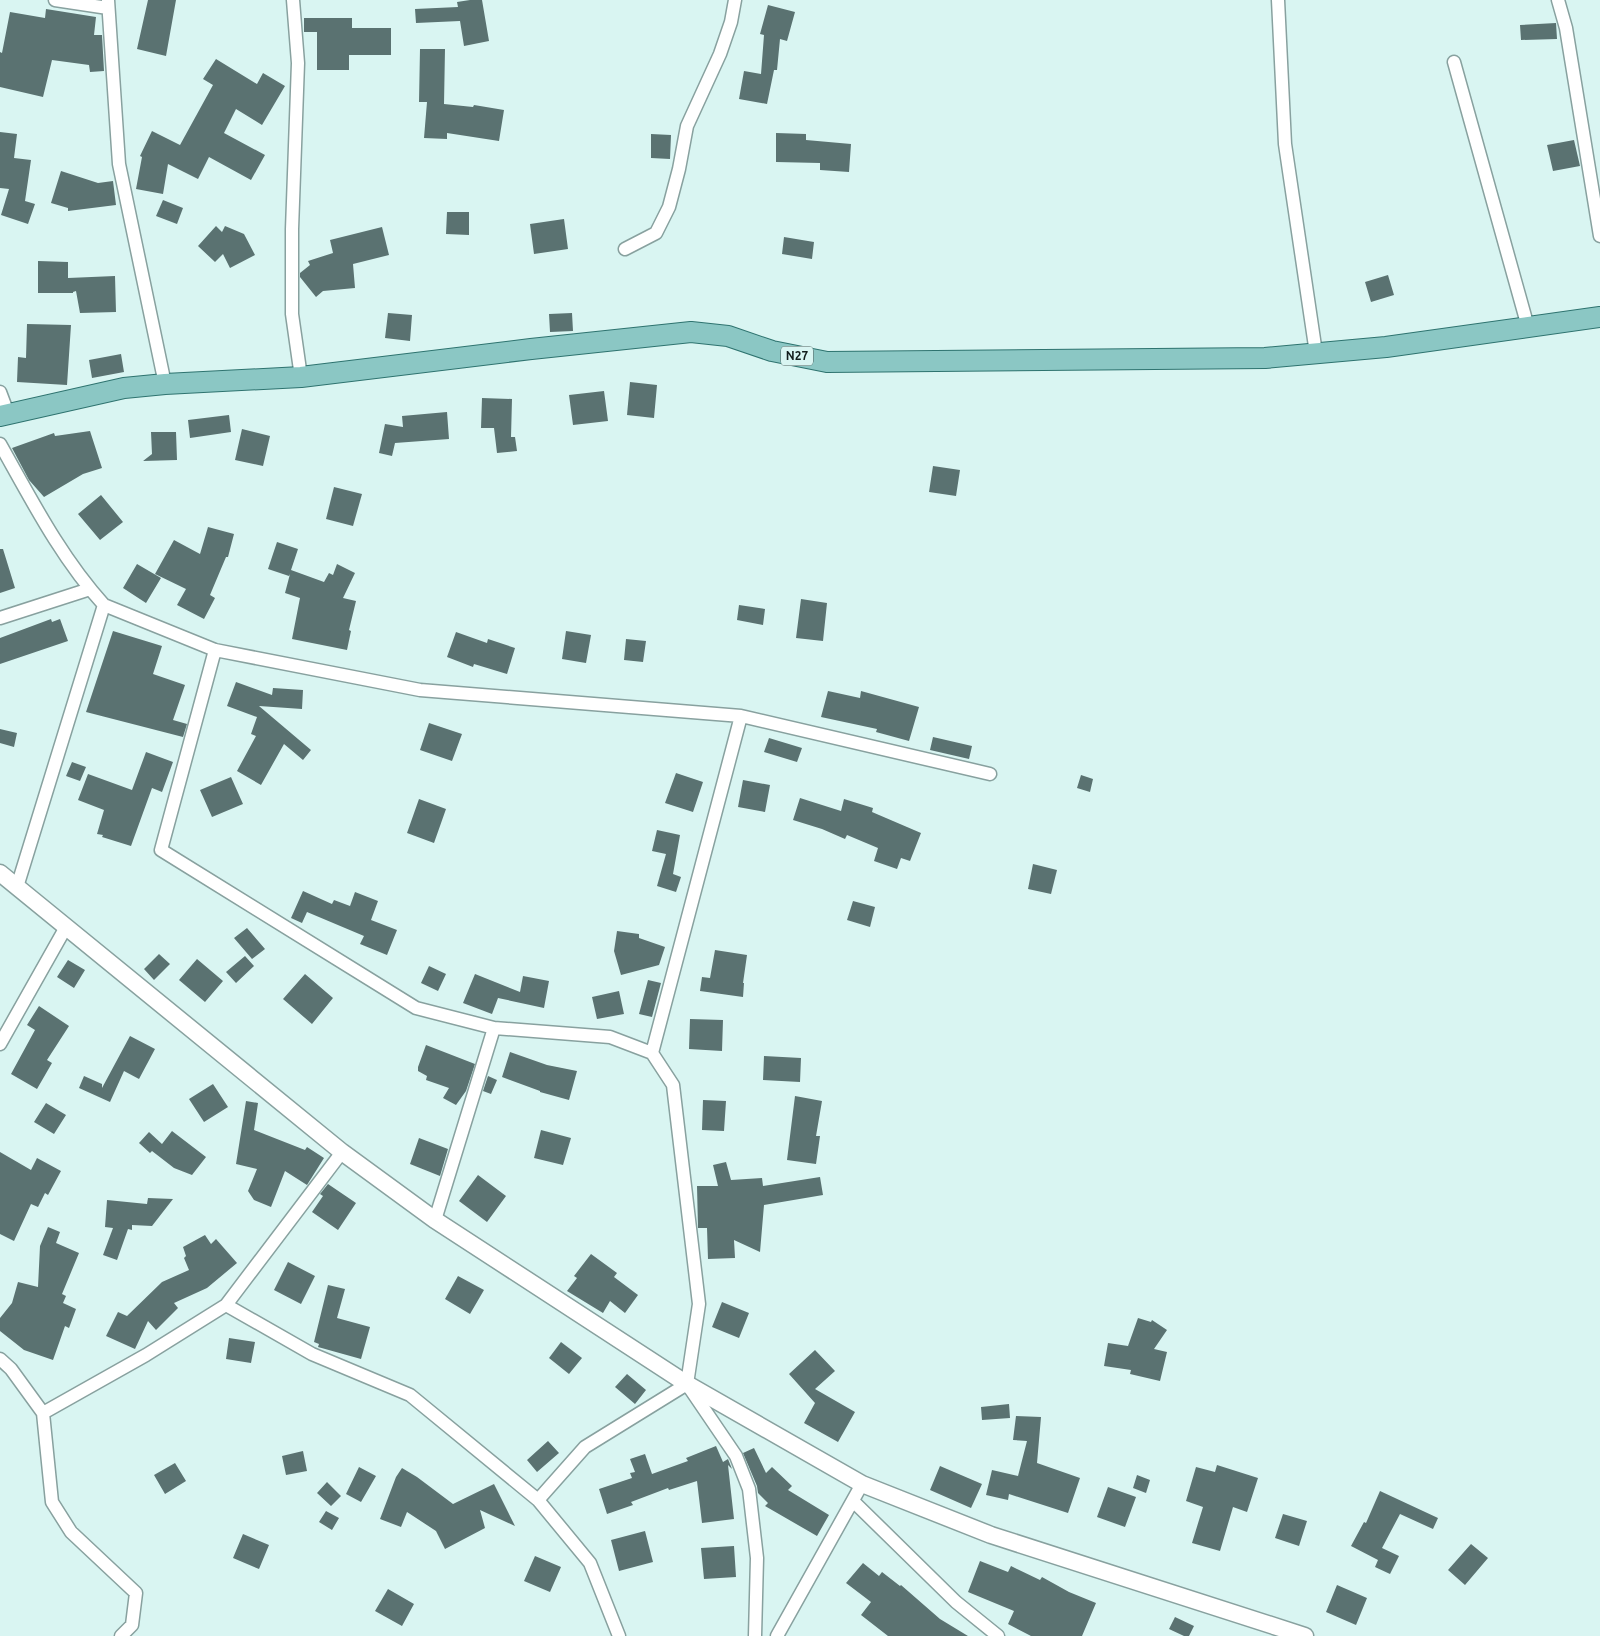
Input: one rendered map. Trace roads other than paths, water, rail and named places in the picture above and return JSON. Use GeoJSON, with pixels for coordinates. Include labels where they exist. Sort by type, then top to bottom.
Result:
{"type":"FeatureCollection","features":[{"type":"Feature","properties":{"kind":"main road","name":"N27"},"geometry":{"type":"LineString","coordinates":[[4,416],[124,388],[301,377],[560,345],[692,332],[728,336],[772,351],[827,362],[1265,358],[1386,347],[1600,317]]}},
{"type":"Feature","properties":{"kind":"street"},"geometry":{"type":"LineString","coordinates":[[55,0],[108,4],[119,164],[165,384]]}},
{"type":"Feature","properties":{"kind":"street"},"geometry":{"type":"LineString","coordinates":[[293,0],[298,62],[292,229],[292,314],[301,377]]}},
{"type":"Feature","properties":{"kind":"street"},"geometry":{"type":"LineString","coordinates":[[625,248],[656,233],[669,207],[679,169],[687,126],[720,54],[731,22],[735,0]]}},
{"type":"Feature","properties":{"kind":"street"},"geometry":{"type":"LineString","coordinates":[[1278,0],[1285,144],[1316,354]]}},
{"type":"Feature","properties":{"kind":"street"},"geometry":{"type":"LineString","coordinates":[[1558,0],[1566,28],[1600,236]]}},
{"type":"Feature","properties":{"kind":"street"},"geometry":{"type":"LineString","coordinates":[[1454,62],[1528,327]]}},
{"type":"Feature","properties":{"kind":"street"},"geometry":{"type":"LineString","coordinates":[[0,392],[4,416]]}},
{"type":"Feature","properties":{"kind":"street"},"geometry":{"type":"LineString","coordinates":[[0,444],[45,523],[90,589],[104,605],[215,650],[420,690],[741,716],[990,774]]}},
{"type":"Feature","properties":{"kind":"street"},"geometry":{"type":"LineString","coordinates":[[0,618],[90,589]]}},
{"type":"Feature","properties":{"kind":"street"},"geometry":{"type":"LineString","coordinates":[[17,887],[104,605]]}},
{"type":"Feature","properties":{"kind":"street"},"geometry":{"type":"LineString","coordinates":[[215,650],[161,850],[416,1008],[494,1028],[610,1037],[652,1053],[673,1085],[699,1304],[687,1384],[736,1456],[749,1489],[757,1558],[755,1636]]}},
{"type":"Feature","properties":{"kind":"street"},"geometry":{"type":"LineString","coordinates":[[652,1053],[741,716]]}},
{"type":"Feature","properties":{"kind":"street"},"geometry":{"type":"LineString","coordinates":[[0,874],[342,1152],[435,1220],[687,1384],[862,1484],[991,1535],[1304,1636]]}},
{"type":"Feature","properties":{"kind":"street"},"geometry":{"type":"LineString","coordinates":[[0,1044],[66,927]]}},
{"type":"Feature","properties":{"kind":"street"},"geometry":{"type":"LineString","coordinates":[[435,1220],[494,1028]]}},
{"type":"Feature","properties":{"kind":"street"},"geometry":{"type":"LineString","coordinates":[[43,1413],[146,1355],[226,1305],[342,1152]]}},
{"type":"Feature","properties":{"kind":"street"},"geometry":{"type":"LineString","coordinates":[[226,1305],[312,1354],[410,1395],[538,1500],[590,1563],[619,1636]]}},
{"type":"Feature","properties":{"kind":"street"},"geometry":{"type":"LineString","coordinates":[[0,1359],[11,1369],[43,1413],[52,1502],[71,1532],[136,1593],[132,1624],[121,1636]]}},
{"type":"Feature","properties":{"kind":"street"},"geometry":{"type":"LineString","coordinates":[[538,1500],[585,1447],[687,1384]]}},
{"type":"Feature","properties":{"kind":"street"},"geometry":{"type":"LineString","coordinates":[[777,1636],[862,1484]]}},
{"type":"Feature","properties":{"kind":"street"},"geometry":{"type":"LineString","coordinates":[[853,1501],[956,1602],[998,1636]]}}]}
